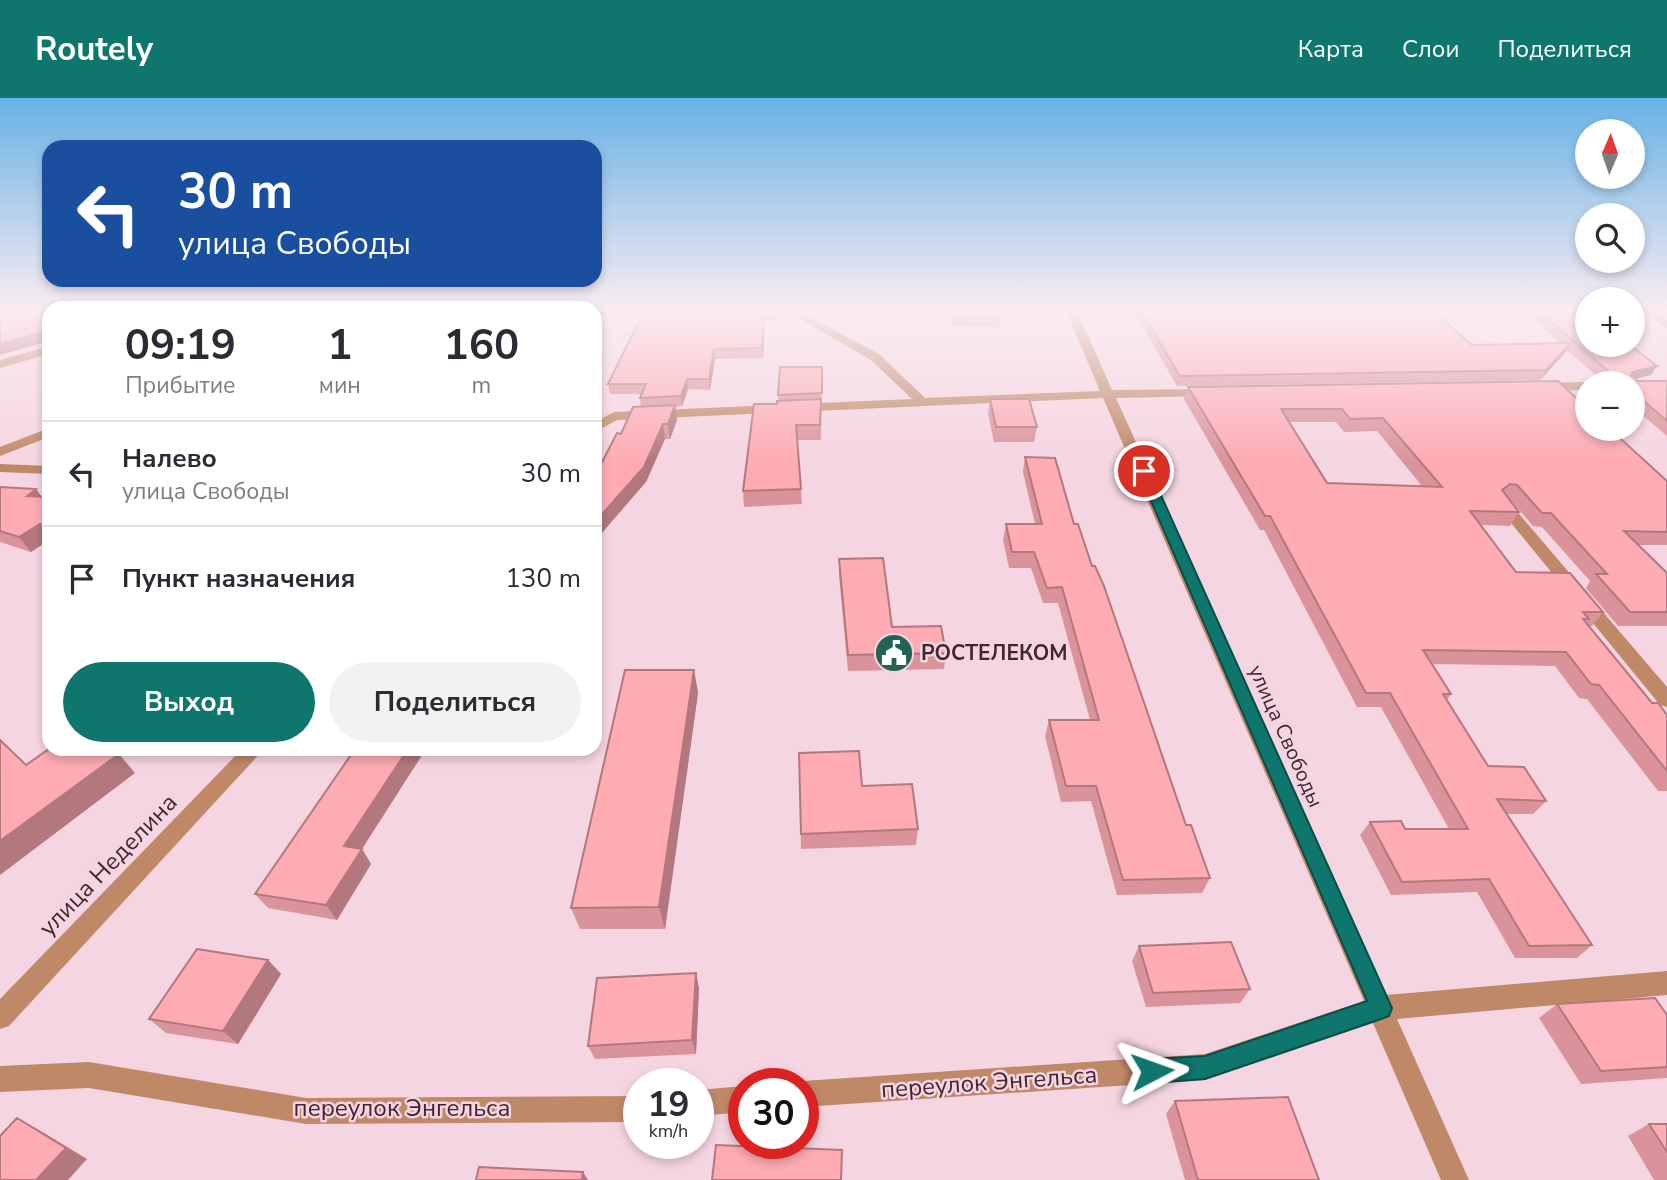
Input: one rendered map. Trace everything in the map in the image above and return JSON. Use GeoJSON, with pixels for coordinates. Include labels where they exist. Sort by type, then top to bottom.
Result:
{"type":"FeatureCollection","features":[{"type":"Feature","properties":{"kind":"street"},"geometry":{"type":"LineString","coordinates":[[880,361],[923,403]]}},
{"type":"Feature","properties":{"kind":"street","name":"улица Свободы"},"geometry":{"type":"LineString","coordinates":[[1095,361],[1455,1180]]}},
{"type":"Feature","properties":{"kind":"street"},"geometry":{"type":"LineString","coordinates":[[1529,387],[1575,386]]}},
{"type":"Feature","properties":{"kind":"street"},"geometry":{"type":"LineString","coordinates":[[602,424],[614,416],[1110,394],[1222,392]]}},
{"type":"Feature","properties":{"kind":"street"},"geometry":{"type":"LineString","coordinates":[[0,452],[42,435]]}},
{"type":"Feature","properties":{"kind":"street"},"geometry":{"type":"LineString","coordinates":[[0,468],[42,470]]}},
{"type":"Feature","properties":{"kind":"street"},"geometry":{"type":"LineString","coordinates":[[1503,504],[1667,700]]}},
{"type":"Feature","properties":{"kind":"street","name":"улица Неделина"},"geometry":{"type":"LineString","coordinates":[[0,1017],[247,756]]}},
{"type":"Feature","properties":{"kind":"street","name":"переулок Энгельса"},"geometry":{"type":"LineString","coordinates":[[819,1093],[1205,1068],[1381,1008],[1667,983]]}},
{"type":"Feature","properties":{"kind":"street","name":"переулок Энгельса"},"geometry":{"type":"LineString","coordinates":[[0,1079],[89,1075],[306,1111],[623,1109]]}},
{"type":"Feature","properties":{"kind":"building"},"geometry":{"type":"Polygon","coordinates":[[[619,361],[712,361],[709,379],[687,379],[681,396],[640,398],[646,384],[608,384],[619,361]]]}},
{"type":"Feature","properties":{"kind":"building"},"geometry":{"type":"Polygon","coordinates":[[[1171,361],[1554,361],[1546,370],[1180,376],[1171,361]]]}},
{"type":"Feature","properties":{"kind":"building"},"geometry":{"type":"Polygon","coordinates":[[[1597,361],[1651,361],[1657,366],[1636,371],[1608,371],[1597,361]]]}},
{"type":"Feature","properties":{"kind":"building"},"geometry":{"type":"Polygon","coordinates":[[[780,367],[822,367],[822,393],[778,395],[780,367]]]}},
{"type":"Feature","properties":{"kind":"building"},"geometry":{"type":"Polygon","coordinates":[[[1558,381],[1575,397],[1575,441],[1623,441],[1667,481],[1667,532],[1624,531],[1667,573],[1667,612],[1630,612],[1596,574],[1607,574],[1551,513],[1542,513],[1517,485],[1510,484],[1502,490],[1519,512],[1470,511],[1516,572],[1570,573],[1603,612],[1583,612],[1589,619],[1583,619],[1652,703],[1658,703],[1667,715],[1667,771],[1599,685],[1591,684],[1566,652],[1423,650],[1451,694],[1443,694],[1488,766],[1524,767],[1546,801],[1497,799],[1592,945],[1529,946],[1489,879],[1402,882],[1370,822],[1401,821],[1405,829],[1468,829],[1390,693],[1366,693],[1270,516],[1265,516],[1188,387],[1558,381]],[[1281,409],[1327,483],[1442,487],[1383,418],[1350,419],[1342,409],[1281,409]]]}},
{"type":"Feature","properties":{"kind":"building"},"geometry":{"type":"Polygon","coordinates":[[[1645,381],[1667,381],[1667,421],[1645,402],[1645,381]]]}},
{"type":"Feature","properties":{"kind":"building"},"geometry":{"type":"Polygon","coordinates":[[[821,399],[820,425],[796,425],[801,489],[743,491],[754,404],[821,399]]]}},
{"type":"Feature","properties":{"kind":"building"},"geometry":{"type":"Polygon","coordinates":[[[990,399],[1029,399],[1037,427],[996,427],[990,399]]]}},
{"type":"Feature","properties":{"kind":"building"},"geometry":{"type":"Polygon","coordinates":[[[675,405],[668,424],[663,424],[644,467],[602,514],[602,462],[617,433],[621,434],[633,407],[675,405]]]}},
{"type":"Feature","properties":{"kind":"building"},"geometry":{"type":"Polygon","coordinates":[[[1025,457],[1055,458],[1074,524],[1078,524],[1092,566],[1095,566],[1104,586],[1186,825],[1191,825],[1210,878],[1123,880],[1096,786],[1066,786],[1049,720],[1099,720],[1062,587],[1047,588],[1034,552],[1012,552],[1006,524],[1042,524],[1025,457]]]}},
{"type":"Feature","properties":{"kind":"building"},"geometry":{"type":"Polygon","coordinates":[[[0,487],[36,489],[27,496],[42,497],[42,524],[19,537],[0,531],[0,487]]]}},
{"type":"Feature","properties":{"kind":"building"},"geometry":{"type":"Polygon","coordinates":[[[883,558],[892,627],[941,626],[946,653],[848,655],[839,559],[883,558]]]}},
{"type":"Feature","properties":{"kind":"building"},"geometry":{"type":"Polygon","coordinates":[[[625,670],[694,670],[659,907],[571,908],[625,670]]]}},
{"type":"Feature","properties":{"kind":"building"},"geometry":{"type":"Polygon","coordinates":[[[0,740],[26,765],[42,754],[42,756],[116,756],[0,841],[0,740]]]}},
{"type":"Feature","properties":{"kind":"building"},"geometry":{"type":"Polygon","coordinates":[[[859,751],[862,786],[912,784],[918,829],[801,834],[799,753],[859,751]]]}},
{"type":"Feature","properties":{"kind":"building"},"geometry":{"type":"Polygon","coordinates":[[[350,756],[403,756],[344,846],[362,849],[326,905],[255,894],[350,756]]]}},
{"type":"Feature","properties":{"kind":"building"},"geometry":{"type":"Polygon","coordinates":[[[1231,942],[1250,989],[1153,993],[1139,946],[1231,942]]]}},
{"type":"Feature","properties":{"kind":"building"},"geometry":{"type":"Polygon","coordinates":[[[197,949],[268,960],[223,1031],[149,1019],[197,949]]]}},
{"type":"Feature","properties":{"kind":"building"},"geometry":{"type":"Polygon","coordinates":[[[696,973],[692,1040],[588,1046],[597,978],[696,973]]]}},
{"type":"Feature","properties":{"kind":"building"},"geometry":{"type":"Polygon","coordinates":[[[1655,998],[1667,1015],[1667,1067],[1601,1071],[1557,1004],[1655,998]]]}},
{"type":"Feature","properties":{"kind":"building"},"geometry":{"type":"Polygon","coordinates":[[[1288,1097],[1319,1180],[1198,1180],[1175,1101],[1288,1097]]]}},
{"type":"Feature","properties":{"kind":"building"},"geometry":{"type":"Polygon","coordinates":[[[17,1118],[66,1148],[36,1180],[0,1180],[0,1136],[17,1118]]]}},
{"type":"Feature","properties":{"kind":"building"},"geometry":{"type":"Polygon","coordinates":[[[1649,1124],[1667,1124],[1667,1152],[1649,1124]]]}},
{"type":"Feature","properties":{"kind":"building"},"geometry":{"type":"Polygon","coordinates":[[[716,1145],[728,1145],[728,1159],[819,1159],[819,1149],[842,1150],[841,1180],[712,1180],[716,1145]]]}},
{"type":"Feature","properties":{"kind":"building"},"geometry":{"type":"Polygon","coordinates":[[[479,1167],[583,1172],[582,1180],[476,1180],[479,1167]]]}},
{"type":"Feature","properties":{"kind":"place","name":"РОСТЕЛЕКОМ"},"geometry":{"type":"Point","coordinates":[894,653]}},
{"type":"Feature","properties":{"kind":"route"},"geometry":{"type":"LineString","coordinates":[[1144,471],[1381,1008],[1205,1068],[1152,1071]]}}]}
